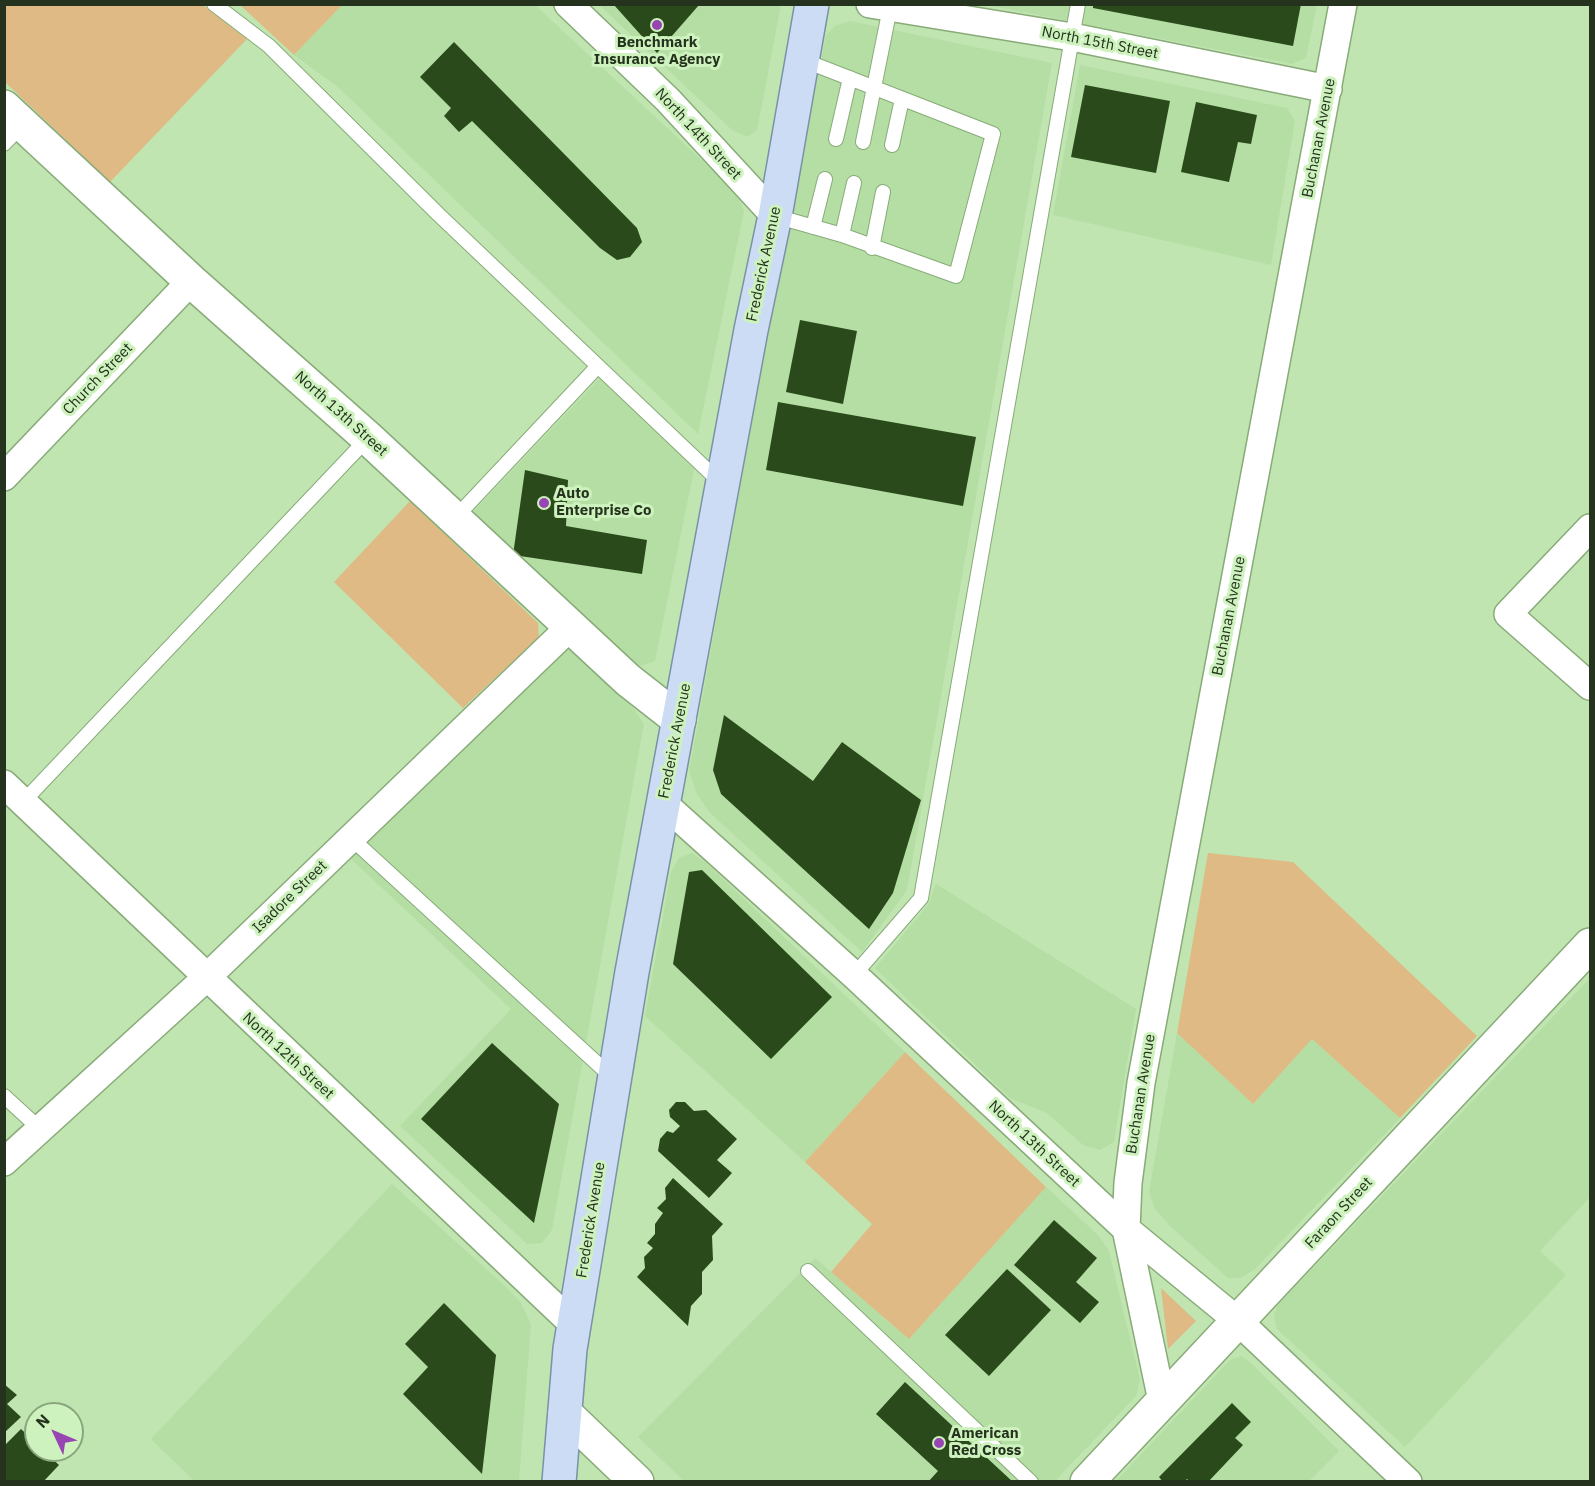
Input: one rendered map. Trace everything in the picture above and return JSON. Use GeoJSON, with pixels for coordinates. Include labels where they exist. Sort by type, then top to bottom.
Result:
{"type":"FeatureCollection","features":[{"type":"Feature","properties":{"kind":"main road","name":"Frederick Avenue"},"geometry":{"type":"LineString","coordinates":[[559,1482],[574,1325],[614,1080],[663,803],[775,216],[812,4]]}},
{"type":"Feature","properties":{"kind":"street","name":"North 14th Street"},"geometry":{"type":"LineString","coordinates":[[568,4],[668,100],[775,216]]}},
{"type":"Feature","properties":{"kind":"street","name":"Buchanan Avenue"},"geometry":{"type":"LineString","coordinates":[[1162,1401],[1126,1229],[1128,1183],[1141,1083],[1343,4]]}},
{"type":"Feature","properties":{"kind":"street","name":"North 15th Street"},"geometry":{"type":"LineString","coordinates":[[880,6],[1072,37],[1328,89]]}},
{"type":"Feature","properties":{"kind":"street","name":"North 13th Street"},"geometry":{"type":"LineString","coordinates":[[11,125],[368,438],[628,680],[679,720]]}},
{"type":"Feature","properties":{"kind":"street","name":"Church Street"},"geometry":{"type":"LineString","coordinates":[[4,477],[191,281]]}},
{"type":"Feature","properties":{"kind":"street"},"geometry":{"type":"LineString","coordinates":[[1590,528],[1508,614],[1590,686]]}},
{"type":"Feature","properties":{"kind":"street","name":"Isadore Street"},"geometry":{"type":"LineString","coordinates":[[4,1162],[206,978],[571,626]]}},
{"type":"Feature","properties":{"kind":"street","name":"North 12th Street"},"geometry":{"type":"LineString","coordinates":[[14,793],[206,978],[574,1325]]}},
{"type":"Feature","properties":{"kind":"street","name":"North 13th Street"},"geometry":{"type":"LineString","coordinates":[[663,803],[854,975],[1126,1229],[1238,1321],[1408,1482]]}},
{"type":"Feature","properties":{"kind":"street","name":"Faraon Street"},"geometry":{"type":"LineString","coordinates":[[1087,1482],[1590,945]]}},
{"type":"Feature","properties":{"kind":"street"},"geometry":{"type":"LineString","coordinates":[[565,1413],[637,1482]]}},
{"type":"Feature","properties":{"kind":"lane"},"geometry":{"type":"LineString","coordinates":[[214,4],[268,46],[438,214],[723,484]]}},
{"type":"Feature","properties":{"kind":"lane"},"geometry":{"type":"LineString","coordinates":[[854,975],[921,898],[1078,4]]}},
{"type":"Feature","properties":{"kind":"lane"},"geometry":{"type":"LineString","coordinates":[[863,142],[875,88],[880,6]]}},
{"type":"Feature","properties":{"kind":"lane"},"geometry":{"type":"LineString","coordinates":[[775,216],[842,236],[956,276],[993,134],[802,60]]}},
{"type":"Feature","properties":{"kind":"lane"},"geometry":{"type":"LineString","coordinates":[[836,139],[850,78]]}},
{"type":"Feature","properties":{"kind":"lane"},"geometry":{"type":"LineString","coordinates":[[892,145],[902,99]]}},
{"type":"Feature","properties":{"kind":"lane"},"geometry":{"type":"LineString","coordinates":[[813,227],[825,179]]}},
{"type":"Feature","properties":{"kind":"lane"},"geometry":{"type":"LineString","coordinates":[[842,236],[854,183]]}},
{"type":"Feature","properties":{"kind":"lane"},"geometry":{"type":"LineString","coordinates":[[872,248],[883,192]]}},
{"type":"Feature","properties":{"kind":"lane"},"geometry":{"type":"LineString","coordinates":[[455,518],[598,366]]}},
{"type":"Feature","properties":{"kind":"lane"},"geometry":{"type":"LineString","coordinates":[[14,793],[368,438]]}},
{"type":"Feature","properties":{"kind":"lane"},"geometry":{"type":"LineString","coordinates":[[351,838],[614,1080]]}},
{"type":"Feature","properties":{"kind":"lane"},"geometry":{"type":"LineString","coordinates":[[4,1096],[40,1129]]}},
{"type":"Feature","properties":{"kind":"lane"},"geometry":{"type":"LineString","coordinates":[[808,1271],[1031,1482]]}},
{"type":"Feature","properties":{"kind":"shaded area"},"geometry":{"type":"Polygon","coordinates":[[[4,5],[203,5],[247,39],[110,182],[5,82],[4,5]]]}},
{"type":"Feature","properties":{"kind":"shaded area"},"geometry":{"type":"Polygon","coordinates":[[[240,5],[342,5],[294,55],[240,5]]]}},
{"type":"Feature","properties":{"kind":"shaded area"},"geometry":{"type":"Polygon","coordinates":[[[342,5],[535,5],[736,192],[744,211],[698,434],[338,87],[294,55],[342,5]]]}},
{"type":"Feature","properties":{"kind":"shaded area"},"geometry":{"type":"Polygon","coordinates":[[[599,5],[781,5],[757,130],[747,137],[732,130],[599,5]]]}},
{"type":"Feature","properties":{"kind":"shaded area"},"geometry":{"type":"Polygon","coordinates":[[[987,5],[1317,5],[1306,58],[1292,64],[987,5]]]}},
{"type":"Feature","properties":{"kind":"shaded area"},"geometry":{"type":"Polygon","coordinates":[[[850,21],[1052,63],[907,890],[862,952],[710,813],[697,794],[689,772],[783,249],[826,35],[835,26],[850,21]]]}},
{"type":"Feature","properties":{"kind":"shaded area"},"geometry":{"type":"Polygon","coordinates":[[[1080,65],[1287,108],[1295,121],[1271,265],[1053,215],[1080,65]]]}},
{"type":"Feature","properties":{"kind":"shaded area"},"geometry":{"type":"Polygon","coordinates":[[[600,378],[695,465],[655,661],[640,666],[623,660],[471,514],[600,378]]]}},
{"type":"Feature","properties":{"kind":"shaded area"},"geometry":{"type":"Polygon","coordinates":[[[410,501],[538,623],[539,637],[463,708],[334,582],[410,501]]]}},
{"type":"Feature","properties":{"kind":"shaded area"},"geometry":{"type":"Polygon","coordinates":[[[567,646],[633,708],[644,724],[552,1230],[542,1243],[527,1244],[400,1126],[511,1009],[349,857],[567,646]]]}},
{"type":"Feature","properties":{"kind":"shaded area"},"geometry":{"type":"Polygon","coordinates":[[[692,853],[705,862],[905,1052],[805,1162],[645,1016],[671,872],[679,858],[692,853]]]}},
{"type":"Feature","properties":{"kind":"shaded area"},"geometry":{"type":"Polygon","coordinates":[[[1208,853],[1293,862],[1477,1036],[1400,1118],[1312,1039],[1253,1104],[1177,1033],[1208,853]]]}},
{"type":"Feature","properties":{"kind":"shaded area"},"geometry":{"type":"Polygon","coordinates":[[[936,884],[1136,1009],[1114,1142],[1100,1150],[1083,1145],[1047,1113],[1010,1098],[875,968],[928,905],[936,884]]]}},
{"type":"Feature","properties":{"kind":"shaded area"},"geometry":{"type":"Polygon","coordinates":[[[1590,978],[1590,1197],[1540,1251],[1566,1275],[1405,1447],[1277,1329],[1274,1317],[1277,1306],[1590,978]]]}},
{"type":"Feature","properties":{"kind":"shaded area"},"geometry":{"type":"Polygon","coordinates":[[[1177,1033],[1253,1104],[1312,1039],[1400,1118],[1255,1269],[1240,1278],[1228,1278],[1170,1226],[1155,1209],[1149,1192],[1177,1033]]]}},
{"type":"Feature","properties":{"kind":"shaded area"},"geometry":{"type":"Polygon","coordinates":[[[905,1052],[1046,1187],[909,1339],[831,1272],[872,1224],[805,1162],[905,1052]]]}},
{"type":"Feature","properties":{"kind":"shaded area"},"geometry":{"type":"Polygon","coordinates":[[[392,1184],[506,1287],[521,1303],[531,1324],[519,1481],[194,1481],[151,1439],[392,1184]]]}},
{"type":"Feature","properties":{"kind":"shaded area"},"geometry":{"type":"Polygon","coordinates":[[[1046,1187],[1098,1235],[1109,1251],[1140,1380],[1136,1396],[1055,1481],[684,1481],[638,1437],[815,1258],[909,1339],[1046,1187]]]}},
{"type":"Feature","properties":{"kind":"shaded area"},"geometry":{"type":"Polygon","coordinates":[[[1161,1288],[1196,1321],[1168,1349],[1161,1288]]]}},
{"type":"Feature","properties":{"kind":"shaded area"},"geometry":{"type":"Polygon","coordinates":[[[1241,1356],[1250,1362],[1339,1451],[1309,1481],[1115,1482],[1230,1360],[1241,1356]]]}},
{"type":"Feature","properties":{"kind":"building"},"geometry":{"type":"Polygon","coordinates":[[[1093,4],[1301,4],[1293,46],[1093,8],[1093,4]]]}},
{"type":"Feature","properties":{"kind":"building","name":"Benchmark Insurance Agency"},"geometry":{"type":"Polygon","coordinates":[[[614,5],[699,5],[657,53],[614,5]]]}},
{"type":"Feature","properties":{"kind":"building"},"geometry":{"type":"Polygon","coordinates":[[[454,42],[637,228],[642,242],[630,257],[617,260],[600,248],[472,121],[459,132],[444,116],[451,108],[420,77],[454,42]]]}},
{"type":"Feature","properties":{"kind":"building"},"geometry":{"type":"Polygon","coordinates":[[[1085,85],[1170,101],[1156,173],[1071,157],[1085,85]]]}},
{"type":"Feature","properties":{"kind":"building"},"geometry":{"type":"Polygon","coordinates":[[[1196,102],[1257,115],[1251,144],[1238,142],[1229,182],[1181,172],[1196,102]]]}},
{"type":"Feature","properties":{"kind":"building"},"geometry":{"type":"Polygon","coordinates":[[[800,320],[857,331],[843,404],[786,392],[800,320]]]}},
{"type":"Feature","properties":{"kind":"building"},"geometry":{"type":"Polygon","coordinates":[[[778,402],[976,437],[963,506],[766,470],[778,402]]]}},
{"type":"Feature","properties":{"kind":"building","name":"Auto Enterprise Co"},"geometry":{"type":"Polygon","coordinates":[[[525,470],[568,480],[566,526],[647,540],[642,574],[513,555],[525,470]]]}},
{"type":"Feature","properties":{"kind":"building"},"geometry":{"type":"Polygon","coordinates":[[[724,715],[813,781],[842,742],[921,800],[893,893],[869,929],[721,794],[713,770],[724,715]]]}},
{"type":"Feature","properties":{"kind":"building"},"geometry":{"type":"Polygon","coordinates":[[[702,870],[832,997],[771,1059],[673,964],[689,872],[702,870]]]}},
{"type":"Feature","properties":{"kind":"building"},"geometry":{"type":"Polygon","coordinates":[[[492,1043],[559,1104],[534,1223],[421,1119],[492,1043]]]}},
{"type":"Feature","properties":{"kind":"building"},"geometry":{"type":"Polygon","coordinates":[[[676,1102],[685,1102],[694,1111],[706,1110],[737,1139],[717,1160],[732,1173],[709,1198],[658,1151],[660,1139],[667,1131],[673,1133],[680,1126],[670,1117],[669,1110],[676,1102]]]}},
{"type":"Feature","properties":{"kind":"building"},"geometry":{"type":"Polygon","coordinates":[[[673,1178],[723,1224],[712,1236],[713,1260],[702,1272],[702,1294],[691,1306],[688,1326],[637,1277],[645,1268],[644,1257],[653,1248],[647,1243],[655,1234],[655,1224],[663,1213],[657,1208],[666,1199],[665,1188],[673,1178]]]}},
{"type":"Feature","properties":{"kind":"building"},"geometry":{"type":"Polygon","coordinates":[[[1054,1220],[1097,1258],[1076,1282],[1099,1302],[1080,1323],[1014,1265],[1054,1220]]]}},
{"type":"Feature","properties":{"kind":"building"},"geometry":{"type":"Polygon","coordinates":[[[1007,1269],[1051,1310],[989,1376],[945,1335],[1007,1269]]]}},
{"type":"Feature","properties":{"kind":"building"},"geometry":{"type":"Polygon","coordinates":[[[444,1303],[496,1355],[482,1474],[403,1394],[428,1367],[405,1344],[444,1303]]]}},
{"type":"Feature","properties":{"kind":"building","name":"American Red Cross"},"geometry":{"type":"Polygon","coordinates":[[[905,1382],[1013,1482],[928,1482],[938,1471],[876,1414],[905,1382]]]}},
{"type":"Feature","properties":{"kind":"building"},"geometry":{"type":"Polygon","coordinates":[[[4,1384],[17,1395],[7,1404],[21,1417],[4,1433],[4,1384]]]}},
{"type":"Feature","properties":{"kind":"building"},"geometry":{"type":"Polygon","coordinates":[[[1232,1403],[1251,1422],[1235,1438],[1243,1445],[1208,1482],[1190,1482],[1187,1479],[1184,1482],[1163,1482],[1159,1477],[1232,1403]]]}},
{"type":"Feature","properties":{"kind":"building"},"geometry":{"type":"Polygon","coordinates":[[[21,1429],[24,1432],[24,1462],[56,1462],[59,1465],[43,1482],[4,1482],[4,1446],[21,1429]]]}},
{"type":"Feature","properties":{"kind":"place","name":"Benchmark Insurance Agency"},"geometry":{"type":"Point","coordinates":[657,25]}},
{"type":"Feature","properties":{"kind":"place","name":"Auto Enterprise Co"},"geometry":{"type":"Point","coordinates":[544,503]}},
{"type":"Feature","properties":{"kind":"place","name":"American Red Cross"},"geometry":{"type":"Point","coordinates":[939,1443]}}]}
